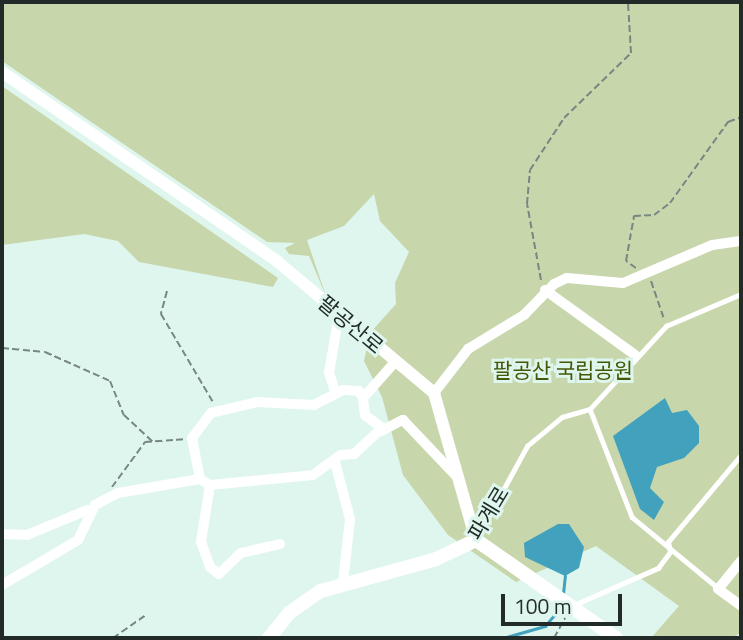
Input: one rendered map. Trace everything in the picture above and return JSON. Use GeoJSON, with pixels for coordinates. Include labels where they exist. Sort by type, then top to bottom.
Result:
{"type":"FeatureCollection","features":[{"type":"Feature","properties":{"kind":"main road"},"geometry":{"type":"LineString","coordinates":[[476,540],[574,606],[615,638]]}},
{"type":"Feature","properties":{"kind":"main road","name":"파계로"},"geometry":{"type":"LineString","coordinates":[[269,638],[289,613],[343,582],[436,559],[476,540]]}},
{"type":"Feature","properties":{"kind":"street","name":"팔공산로"},"geometry":{"type":"LineString","coordinates":[[2,72],[278,262],[434,393]]}},
{"type":"Feature","properties":{"kind":"street"},"geometry":{"type":"LineString","coordinates":[[476,540],[434,393],[468,349],[524,315],[545,290],[567,278],[622,283],[649,275],[712,245],[741,241]]}},
{"type":"Feature","properties":{"kind":"street"},"geometry":{"type":"LineString","coordinates":[[545,290],[635,355]]}},
{"type":"Feature","properties":{"kind":"street"},"geometry":{"type":"LineString","coordinates":[[335,391],[329,373],[340,314]]}},
{"type":"Feature","properties":{"kind":"street"},"geometry":{"type":"LineString","coordinates":[[363,398],[396,361]]}},
{"type":"Feature","properties":{"kind":"street"},"geometry":{"type":"LineString","coordinates":[[200,479],[192,438],[218,410],[257,402],[314,405],[335,391],[359,391],[363,398],[365,415],[381,431]]}},
{"type":"Feature","properties":{"kind":"street"},"geometry":{"type":"LineString","coordinates":[[2,534],[27,535],[107,499],[200,479],[211,485],[313,475],[403,420],[460,480]]}},
{"type":"Feature","properties":{"kind":"street"},"geometry":{"type":"LineString","coordinates":[[335,462],[350,519],[343,582]]}},
{"type":"Feature","properties":{"kind":"street"},"geometry":{"type":"LineString","coordinates":[[211,485],[201,542],[210,567],[219,574],[241,553],[280,544]]}},
{"type":"Feature","properties":{"kind":"street"},"geometry":{"type":"LineString","coordinates":[[2,585],[78,540],[87,510]]}},
{"type":"Feature","properties":{"kind":"street"},"geometry":{"type":"LineString","coordinates":[[741,561],[718,589],[741,606]]}},
{"type":"Feature","properties":{"kind":"lane"},"geometry":{"type":"LineString","coordinates":[[718,589],[670,552],[632,517],[590,409],[635,355],[666,326],[741,295]]}},
{"type":"Feature","properties":{"kind":"lane","name":"파계로"},"geometry":{"type":"LineString","coordinates":[[476,540],[527,446],[562,417],[590,409]]}},
{"type":"Feature","properties":{"kind":"lane"},"geometry":{"type":"LineString","coordinates":[[670,552],[668,542],[741,455]]}},
{"type":"Feature","properties":{"kind":"lane"},"geometry":{"type":"LineString","coordinates":[[574,606],[647,576],[670,552]]}},
{"type":"Feature","properties":{"kind":"path"},"geometry":{"type":"LineString","coordinates":[[545,290],[527,204],[530,170],[564,118],[631,53],[628,2]]}},
{"type":"Feature","properties":{"kind":"path"},"geometry":{"type":"LineString","coordinates":[[666,326],[649,275],[626,261],[629,224],[670,203],[728,121],[741,117]]}},
{"type":"Feature","properties":{"kind":"path"},"geometry":{"type":"LineString","coordinates":[[167,291],[161,314],[218,410]]}},
{"type":"Feature","properties":{"kind":"path"},"geometry":{"type":"LineString","coordinates":[[2,348],[45,352],[110,381],[124,415],[154,443]]}},
{"type":"Feature","properties":{"kind":"path"},"geometry":{"type":"LineString","coordinates":[[107,499],[145,442],[192,438]]}},
{"type":"Feature","properties":{"kind":"path"},"geometry":{"type":"LineString","coordinates":[[554,638],[574,606]]}},
{"type":"Feature","properties":{"kind":"path"},"geometry":{"type":"LineString","coordinates":[[113,638],[145,616]]}},
{"type":"Feature","properties":{"kind":"path"},"geometry":{"type":"LineString","coordinates":[[488,638],[493,637]]}},
{"type":"Feature","properties":{"kind":"green space","name":"팔공산 국립공원"},"geometry":{"type":"Polygon","coordinates":[[[2,2],[741,2],[741,632],[733,638],[651,638],[679,606],[596,546],[516,582],[448,535],[403,475],[382,397],[364,361],[370,333],[396,304],[395,283],[409,252],[380,221],[374,194],[344,226],[307,240],[326,296],[309,256],[289,254],[285,248],[295,243],[267,242],[2,61],[2,2]]]}},
{"type":"Feature","properties":{"kind":"green space"},"geometry":{"type":"Polygon","coordinates":[[[2,86],[278,278],[273,287],[139,262],[118,241],[84,234],[2,245],[2,86]]]}},
{"type":"Feature","properties":{"kind":"water"},"geometry":{"type":"Polygon","coordinates":[[[665,398],[672,413],[687,410],[699,426],[699,443],[684,458],[657,467],[650,488],[664,502],[654,520],[640,509],[613,436],[665,398]]]}},
{"type":"Feature","properties":{"kind":"water"},"geometry":{"type":"Polygon","coordinates":[[[558,524],[569,524],[584,547],[579,568],[565,576],[525,557],[524,543],[558,524]]]}},
{"type":"Feature","properties":{"kind":"waterway"},"geometry":{"type":"LineString","coordinates":[[563,594],[565,576]]}},
{"type":"Feature","properties":{"kind":"waterway"},"geometry":{"type":"LineString","coordinates":[[503,638],[545,626],[561,607]]}}]}
